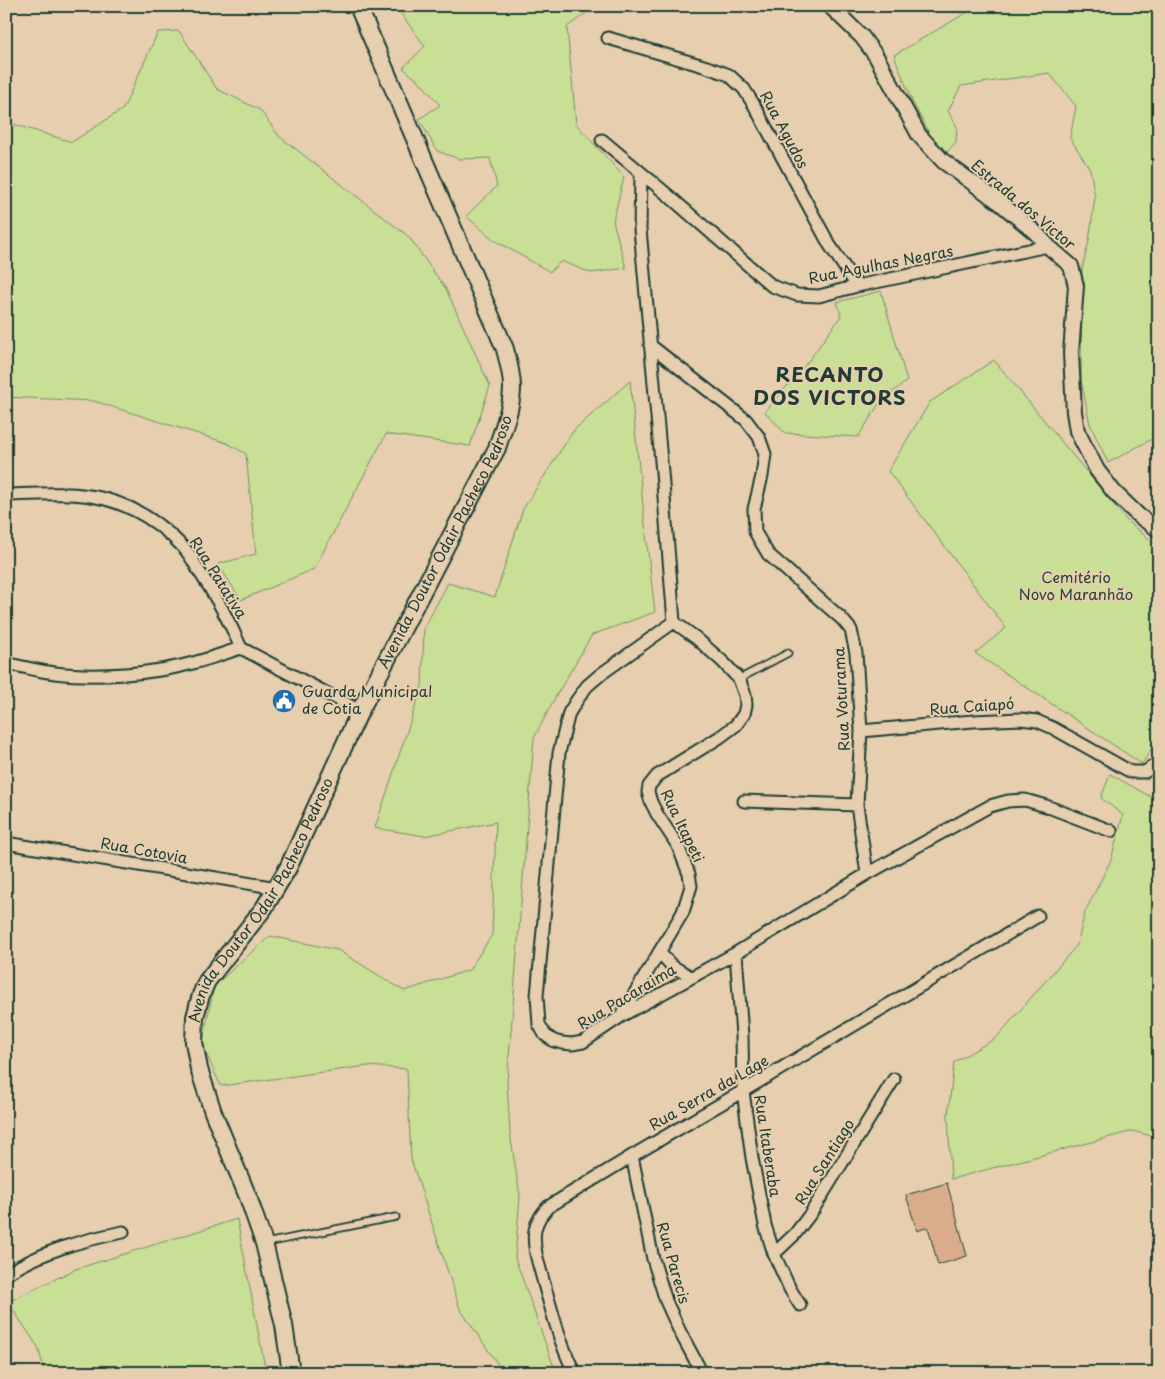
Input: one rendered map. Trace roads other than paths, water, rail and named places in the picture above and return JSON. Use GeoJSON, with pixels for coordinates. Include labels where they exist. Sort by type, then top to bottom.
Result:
{"type":"FeatureCollection","features":[{"type":"Feature","properties":{"kind":"main road","name":"Avenida Doutor Odair Pacheco Pedroso"},"geometry":{"type":"LineString","coordinates":[[292,1373],[284,1325],[264,1243],[248,1197],[212,1112],[199,1069],[194,1042],[195,1017],[207,981],[264,908],[288,868],[360,711],[497,448],[510,407],[512,387],[511,371],[505,349],[358,6]]}},
{"type":"Feature","properties":{"kind":"street","name":"Estrada dos Victor"},"geometry":{"type":"LineString","coordinates":[[830,6],[862,37],[876,56],[919,134],[943,161],[999,202],[1071,266],[1076,286],[1072,353],[1074,412],[1077,431],[1097,470],[1114,492],[1139,516],[1159,530]]}},
{"type":"Feature","properties":{"kind":"street","name":"Rua Agudos"},"geometry":{"type":"LineString","coordinates":[[608,38],[707,67],[729,76],[744,88],[829,244],[857,286]]}},
{"type":"Feature","properties":{"kind":"street","name":"Rua Agulhas Negras"},"geometry":{"type":"LineString","coordinates":[[602,140],[772,286],[797,295],[819,296],[857,286],[1048,246]]}},
{"type":"Feature","properties":{"kind":"street"},"geometry":{"type":"LineString","coordinates":[[641,173],[640,229],[674,622]]}},
{"type":"Feature","properties":{"kind":"street","name":"Rua Voturama"},"geometry":{"type":"LineString","coordinates":[[650,345],[746,420],[759,437],[765,454],[754,509],[755,532],[768,554],[842,618],[850,630],[856,653],[862,731],[857,805],[867,874]]}},
{"type":"Feature","properties":{"kind":"street","name":"Rua Patativa"},"geometry":{"type":"LineString","coordinates":[[6,495],[73,494],[104,499],[146,516],[164,528],[184,547],[221,606],[241,648]]}},
{"type":"Feature","properties":{"kind":"street","name":"Rua Itapeti"},"geometry":{"type":"LineString","coordinates":[[622,1015],[683,912],[691,886],[689,874],[678,846],[651,802],[648,792],[649,786],[657,776],[736,725],[744,714],[746,705],[745,695],[739,679],[696,638],[674,622]]}},
{"type":"Feature","properties":{"kind":"street","name":"Rua Pacaraima"},"geometry":{"type":"LineString","coordinates":[[674,622],[587,686],[569,713],[559,753],[537,996],[538,1024],[545,1035],[554,1041],[572,1044],[583,1042],[622,1015],[736,953],[867,874],[990,806],[1008,801],[1025,800],[1111,831]]}},
{"type":"Feature","properties":{"kind":"street"},"geometry":{"type":"LineString","coordinates":[[6,663],[56,673],[102,675],[163,670],[192,664],[241,648],[360,711]]}},
{"type":"Feature","properties":{"kind":"street","name":"Rua Caiapó"},"geometry":{"type":"LineString","coordinates":[[862,731],[973,721],[1021,719],[1053,728],[1131,772],[1145,772],[1159,762]]}},
{"type":"Feature","properties":{"kind":"street"},"geometry":{"type":"LineString","coordinates":[[744,801],[857,805]]}},
{"type":"Feature","properties":{"kind":"street","name":"Rua Cotovia"},"geometry":{"type":"LineString","coordinates":[[6,843],[277,888]]}},
{"type":"Feature","properties":{"kind":"street","name":"Rua Serra da Lage"},"geometry":{"type":"LineString","coordinates":[[575,1373],[555,1324],[535,1243],[535,1231],[539,1218],[548,1207],[1038,916]]}},
{"type":"Feature","properties":{"kind":"street"},"geometry":{"type":"LineString","coordinates":[[659,952],[672,966],[691,977]]}},
{"type":"Feature","properties":{"kind":"street","name":"Rua Itaberaba"},"geometry":{"type":"LineString","coordinates":[[736,953],[742,1036],[743,1092],[752,1158],[765,1225],[774,1254],[780,1271],[800,1304]]}},
{"type":"Feature","properties":{"kind":"street","name":"Rua Santiago"},"geometry":{"type":"LineString","coordinates":[[774,1254],[795,1234],[811,1213],[894,1079]]}},
{"type":"Feature","properties":{"kind":"street","name":"Rua Parecis"},"geometry":{"type":"LineString","coordinates":[[632,1156],[653,1259],[666,1301],[702,1373]]}},
{"type":"Feature","properties":{"kind":"street"},"geometry":{"type":"LineString","coordinates":[[6,1274],[48,1252],[84,1240],[124,1232]]}},
{"type":"Feature","properties":{"kind":"lane"},"geometry":{"type":"LineString","coordinates":[[739,679],[788,653]]}},
{"type":"Feature","properties":{"kind":"lane"},"geometry":{"type":"LineString","coordinates":[[264,1243],[396,1217]]}},
{"type":"Feature","properties":{"kind":"place","name":"Guarda Municipal de Cotia"},"geometry":{"type":"Point","coordinates":[284,701]}},
{"type":"Feature","properties":{"kind":"district","name":"RECANTO DOS VICTORS"},"geometry":{"type":"Point","coordinates":[830,386]}},
{"type":"Feature","properties":{"kind":"park label","name":"Cemitério Novo Maranhão"},"geometry":{"type":"Point","coordinates":[1076,586]}}]}
